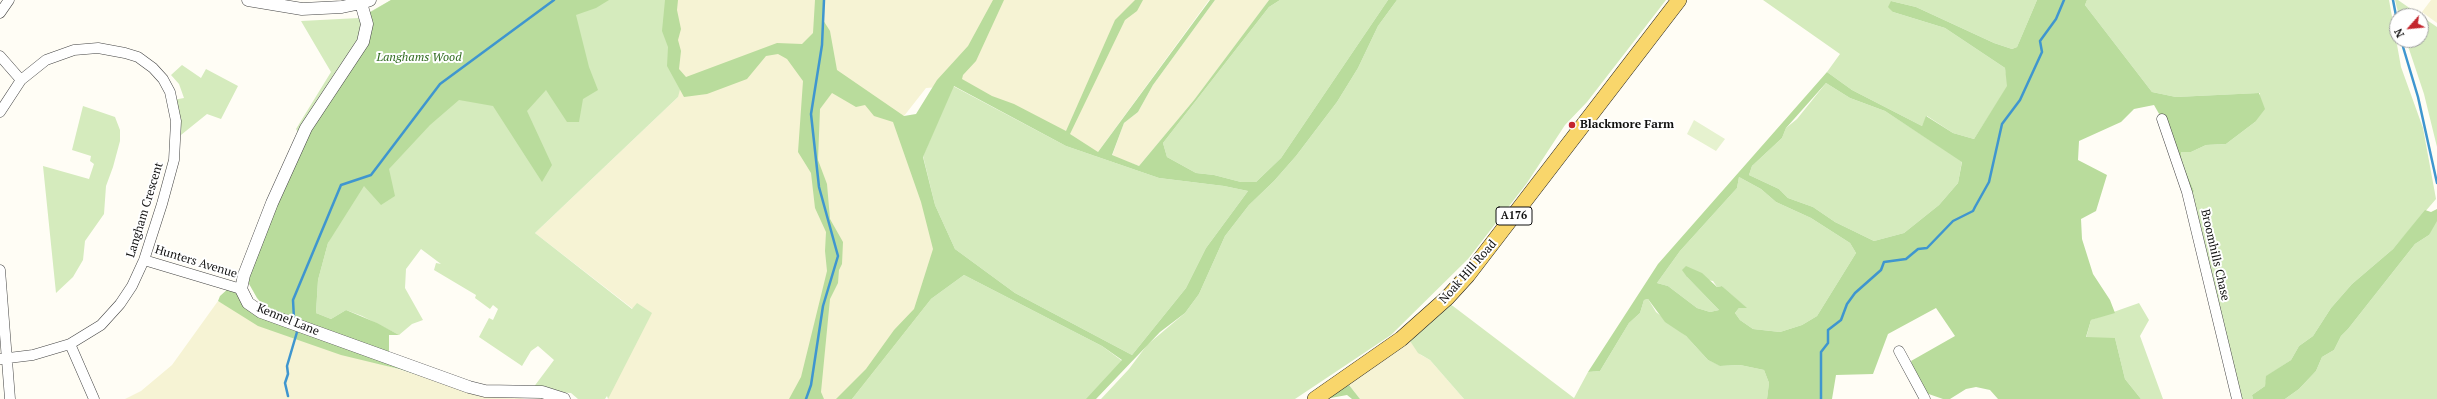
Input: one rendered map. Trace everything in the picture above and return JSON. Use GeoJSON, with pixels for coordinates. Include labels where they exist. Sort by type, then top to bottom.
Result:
{"type":"FeatureCollection","features":[{"type":"Feature","properties":{"kind":"main road","name":"Noak Hill Road"},"geometry":{"type":"LineString","coordinates":[[1315,399],[1401,339],[1447,298],[1468,275],[1679,0]]}},
{"type":"Feature","properties":{"kind":"street"},"geometry":{"type":"LineString","coordinates":[[0,12],[9,0]]}},
{"type":"Feature","properties":{"kind":"street"},"geometry":{"type":"LineString","coordinates":[[241,289],[244,275],[272,203],[306,128],[363,42],[367,24],[365,2],[342,7],[302,8],[248,0]]}},
{"type":"Feature","properties":{"kind":"street","name":"Langham Crescent"},"geometry":{"type":"LineString","coordinates":[[0,112],[21,80],[38,65],[54,56],[74,50],[98,48],[110,49],[138,57],[153,68],[163,79],[170,92],[175,107],[176,121],[174,160],[144,260],[132,286],[114,312],[101,325],[70,344],[34,355],[4,358]]}},
{"type":"Feature","properties":{"kind":"street"},"geometry":{"type":"LineString","coordinates":[[0,56],[21,80]]}},
{"type":"Feature","properties":{"kind":"street","name":"Broomhills Chase"},"geometry":{"type":"LineString","coordinates":[[2162,119],[2187,192],[2237,399]]}},
{"type":"Feature","properties":{"kind":"street","name":"Hunters Avenue"},"geometry":{"type":"LineString","coordinates":[[144,260],[241,289]]}},
{"type":"Feature","properties":{"kind":"street"},"geometry":{"type":"LineString","coordinates":[[0,270],[4,358],[10,399]]}},
{"type":"Feature","properties":{"kind":"street","name":"Kennel Lane"},"geometry":{"type":"LineString","coordinates":[[241,289],[248,303],[261,312],[469,387],[485,391],[542,392],[564,399]]}},
{"type":"Feature","properties":{"kind":"street"},"geometry":{"type":"LineString","coordinates":[[70,344],[94,399]]}},
{"type":"Feature","properties":{"kind":"street"},"geometry":{"type":"LineString","coordinates":[[1899,352],[1925,399]]}},
{"type":"Feature","properties":{"kind":"shaded area"},"geometry":{"type":"Polygon","coordinates":[[[675,0],[1209,0],[1095,156],[954,86],[926,88],[904,116],[935,205],[931,299],[852,399],[608,399],[633,309],[535,233],[678,97],[673,68],[675,0]]]}},
{"type":"Feature","properties":{"kind":"shaded area"},"geometry":{"type":"Polygon","coordinates":[[[1215,0],[1269,0],[1194,100],[1139,166],[1112,156],[1124,123],[1138,112],[1153,85],[1215,0]]]}},
{"type":"Feature","properties":{"kind":"shaded area"},"geometry":{"type":"Polygon","coordinates":[[[2431,0],[2437,0],[2437,23],[2429,17],[2429,8],[2425,8],[2431,0]]]}},
{"type":"Feature","properties":{"kind":"shaded area"},"geometry":{"type":"Polygon","coordinates":[[[218,301],[291,337],[414,374],[525,399],[125,399],[141,391],[172,365],[218,301]]]}},
{"type":"Feature","properties":{"kind":"shaded area"},"geometry":{"type":"Polygon","coordinates":[[[1406,335],[1421,355],[1430,360],[1464,399],[1360,399],[1345,380],[1406,335]]]}},
{"type":"Feature","properties":{"kind":"green space"},"geometry":{"type":"Polygon","coordinates":[[[391,0],[675,0],[673,68],[682,82],[678,97],[535,233],[632,309],[637,303],[652,313],[608,399],[607,396],[605,399],[578,399],[571,393],[530,392],[554,360],[538,346],[531,351],[522,366],[479,337],[489,318],[493,320],[498,309],[493,305],[490,309],[475,298],[476,295],[434,270],[436,263],[441,264],[421,249],[406,269],[405,288],[423,320],[412,324],[399,335],[362,316],[346,310],[331,319],[316,313],[318,280],[328,243],[344,206],[296,129],[331,72],[301,21],[359,18],[391,0]]]}},
{"type":"Feature","properties":{"kind":"green space","name":"Langhams Wood"},"geometry":{"type":"Polygon","coordinates":[[[391,0],[609,0],[596,8],[576,15],[589,67],[598,90],[583,99],[579,122],[567,122],[546,90],[527,111],[552,165],[542,182],[493,106],[459,100],[430,125],[389,169],[395,196],[381,205],[364,186],[328,243],[318,280],[316,313],[331,319],[346,310],[377,323],[399,335],[389,335],[389,353],[469,387],[560,399],[484,396],[399,369],[341,355],[258,326],[218,301],[220,296],[230,287],[272,316],[257,298],[244,275],[306,128],[363,42],[364,16],[391,0]]]}},
{"type":"Feature","properties":{"kind":"green space"},"geometry":{"type":"Polygon","coordinates":[[[665,0],[678,0],[677,10],[681,29],[678,40],[681,51],[679,69],[686,77],[777,43],[802,44],[813,33],[815,0],[824,0],[823,20],[830,31],[837,70],[904,116],[916,114],[937,80],[968,46],[993,0],[1004,0],[976,61],[963,75],[962,79],[992,96],[1014,104],[1066,131],[1115,20],[1135,0],[1143,0],[1137,11],[1125,20],[1070,134],[1098,152],[1210,0],[1215,0],[1153,85],[1138,112],[1124,123],[1112,155],[1139,166],[1194,100],[1269,0],[1280,0],[1269,7],[1163,143],[1167,157],[1196,173],[1214,175],[1241,182],[1256,182],[1281,158],[1388,0],[1397,0],[1378,26],[1358,68],[1337,102],[1296,156],[1274,181],[1249,205],[1225,236],[1199,294],[1185,313],[1160,332],[1096,399],[1086,399],[1122,360],[1102,346],[964,275],[931,299],[852,399],[836,399],[866,369],[894,330],[914,309],[933,249],[921,202],[893,122],[874,116],[865,105],[856,107],[832,93],[820,109],[818,160],[827,184],[830,219],[843,242],[842,264],[839,270],[838,283],[830,299],[821,392],[824,399],[789,399],[801,377],[827,271],[825,251],[826,232],[815,208],[811,173],[798,152],[803,81],[787,59],[778,54],[766,56],[747,79],[707,94],[684,97],[667,66],[668,47],[662,31],[665,0]],[[954,86],[923,157],[935,205],[955,249],[1015,293],[1132,355],[1186,288],[1206,248],[1248,191],[1224,186],[1159,178],[1066,146],[954,86]]]}},
{"type":"Feature","properties":{"kind":"green space"},"geometry":{"type":"Polygon","coordinates":[[[1280,0],[1388,0],[1281,158],[1256,182],[1241,182],[1214,175],[1196,173],[1167,157],[1163,143],[1269,7],[1280,0]]]}},
{"type":"Feature","properties":{"kind":"green space"},"geometry":{"type":"Polygon","coordinates":[[[1397,0],[1666,0],[1587,102],[1565,125],[1527,183],[1468,259],[1391,335],[1295,399],[1101,399],[1129,369],[1147,345],[1185,313],[1199,294],[1225,236],[1249,205],[1274,181],[1296,156],[1337,102],[1358,68],[1378,26],[1397,0]]]}},
{"type":"Feature","properties":{"kind":"green space"},"geometry":{"type":"Polygon","coordinates":[[[1763,0],[2037,0],[2017,47],[2012,49],[1994,43],[1916,7],[1891,1],[1893,12],[1945,28],[2005,68],[2008,86],[1974,139],[1953,133],[1927,116],[1922,126],[1852,90],[1827,72],[1840,54],[1763,0]]]}},
{"type":"Feature","properties":{"kind":"green space"},"geometry":{"type":"Polygon","coordinates":[[[2037,0],[2087,0],[2085,5],[2152,92],[2176,97],[2259,93],[2265,109],[2255,122],[2226,144],[2206,145],[2191,152],[2181,152],[2182,162],[2194,191],[2189,199],[2162,119],[2154,105],[2134,109],[2121,122],[2079,141],[2078,160],[2107,175],[2096,211],[2081,219],[2082,239],[2093,274],[2110,300],[2115,313],[2091,320],[2086,337],[2115,338],[2125,379],[2141,399],[1998,399],[1990,390],[1976,387],[1966,389],[1950,399],[1943,399],[1920,391],[1911,361],[1955,336],[1936,308],[1888,334],[1873,374],[1836,375],[1832,399],[1767,399],[1769,383],[1764,370],[1740,365],[1720,366],[1708,360],[1686,336],[1665,322],[1648,299],[1644,300],[1640,313],[1629,323],[1600,371],[1588,372],[1658,264],[1827,72],[1852,90],[1922,126],[1926,116],[1953,133],[1974,139],[2007,86],[2005,68],[1945,28],[1893,12],[1888,7],[1891,1],[1916,7],[1994,43],[2012,49],[2017,47],[2037,0]],[[1826,83],[1786,128],[1782,138],[1752,166],[1749,175],[1779,189],[1788,198],[1813,207],[1835,222],[1874,241],[1904,233],[1939,205],[1958,183],[1962,162],[1885,111],[1850,98],[1826,83]],[[1739,177],[1737,188],[1680,251],[1657,283],[1668,286],[1697,308],[1710,312],[1719,310],[1687,277],[1682,270],[1686,266],[1702,273],[1717,287],[1722,286],[1747,308],[1739,308],[1735,313],[1740,320],[1753,329],[1780,332],[1802,325],[1817,316],[1856,253],[1850,243],[1811,218],[1776,202],[1761,189],[1739,177]]]}},
{"type":"Feature","properties":{"kind":"green space"},"geometry":{"type":"Polygon","coordinates":[[[2087,0],[2389,0],[2390,8],[2389,8],[2389,48],[2398,48],[2401,67],[2423,128],[2436,199],[2393,249],[2352,284],[2331,308],[2313,336],[2299,346],[2291,360],[2267,376],[2265,386],[2252,395],[2253,399],[2237,399],[2189,199],[2194,191],[2182,162],[2181,152],[2191,152],[2206,145],[2226,144],[2255,122],[2260,93],[2176,97],[2152,92],[2085,5],[2087,0]]]}},
{"type":"Feature","properties":{"kind":"green space"},"geometry":{"type":"Polygon","coordinates":[[[2395,0],[2398,0],[2410,8],[2397,8],[2395,0]]]}},
{"type":"Feature","properties":{"kind":"green space"},"geometry":{"type":"Polygon","coordinates":[[[2429,22],[2437,27],[2437,147],[2424,94],[2409,48],[2429,48],[2429,22]]]}},
{"type":"Feature","properties":{"kind":"green space"},"geometry":{"type":"Polygon","coordinates":[[[182,65],[201,78],[206,69],[238,86],[221,119],[207,114],[176,139],[173,100],[184,98],[179,84],[171,75],[182,65]]]}},
{"type":"Feature","properties":{"kind":"green space"},"geometry":{"type":"Polygon","coordinates":[[[1826,83],[1850,98],[1885,111],[1962,161],[1958,183],[1939,205],[1904,233],[1874,241],[1835,222],[1813,207],[1788,198],[1779,189],[1749,175],[1752,166],[1782,138],[1786,128],[1797,119],[1826,83]]]}},
{"type":"Feature","properties":{"kind":"green space"},"geometry":{"type":"Polygon","coordinates":[[[953,86],[1066,146],[1159,178],[1224,186],[1248,191],[1206,248],[1186,288],[1132,355],[1015,293],[955,249],[935,205],[923,156],[953,86]]]}},
{"type":"Feature","properties":{"kind":"green space"},"geometry":{"type":"Polygon","coordinates":[[[83,106],[115,117],[120,130],[120,141],[106,186],[104,214],[85,241],[83,260],[73,277],[56,293],[43,166],[89,179],[94,164],[90,161],[91,156],[72,150],[83,106]]]}},
{"type":"Feature","properties":{"kind":"green space"},"geometry":{"type":"Polygon","coordinates":[[[1694,120],[1725,139],[1716,151],[1687,134],[1694,120]]]}},
{"type":"Feature","properties":{"kind":"green space"},"geometry":{"type":"Polygon","coordinates":[[[1739,177],[1761,189],[1776,202],[1811,218],[1850,243],[1856,253],[1817,316],[1802,325],[1780,332],[1753,329],[1740,320],[1735,313],[1739,308],[1746,308],[1722,286],[1717,287],[1713,281],[1687,277],[1719,310],[1710,312],[1697,308],[1668,286],[1657,283],[1680,251],[1737,188],[1739,177]]]}},
{"type":"Feature","properties":{"kind":"green space"},"geometry":{"type":"Polygon","coordinates":[[[2437,209],[2437,399],[2285,399],[2299,389],[2316,371],[2322,357],[2334,350],[2341,336],[2415,244],[2429,235],[2437,209]]]}},
{"type":"Feature","properties":{"kind":"green space"},"geometry":{"type":"Polygon","coordinates":[[[2437,209],[2437,221],[2429,235],[2415,244],[2341,336],[2334,350],[2322,357],[2316,371],[2299,389],[2285,399],[2253,399],[2252,395],[2265,386],[2266,376],[2291,360],[2299,346],[2313,336],[2331,308],[2352,284],[2393,249],[2425,210],[2431,212],[2437,209]]]}},
{"type":"Feature","properties":{"kind":"green space"},"geometry":{"type":"Polygon","coordinates":[[[964,275],[1102,346],[1125,363],[1092,399],[852,399],[931,299],[964,275]]]}},
{"type":"Feature","properties":{"kind":"green space"},"geometry":{"type":"Polygon","coordinates":[[[1648,299],[1656,312],[1686,336],[1708,360],[1721,366],[1740,365],[1764,370],[1769,383],[1767,399],[1464,399],[1430,360],[1418,353],[1406,335],[1445,300],[1574,398],[1588,372],[1600,371],[1629,323],[1640,313],[1644,300],[1648,299]]]}},
{"type":"Feature","properties":{"kind":"green space"},"geometry":{"type":"Polygon","coordinates":[[[2139,303],[2149,320],[2140,336],[2163,399],[2141,399],[2125,379],[2115,338],[2086,338],[2091,320],[2139,303]]]}},
{"type":"Feature","properties":{"kind":"green space"},"geometry":{"type":"Polygon","coordinates":[[[1349,385],[1360,399],[1352,399],[1347,395],[1325,399],[1349,385]]]}},
{"type":"Feature","properties":{"kind":"waterway"},"geometry":{"type":"LineString","coordinates":[[294,319],[293,300],[341,185],[371,175],[440,84],[554,0]]}},
{"type":"Feature","properties":{"kind":"waterway"},"geometry":{"type":"LineString","coordinates":[[806,399],[811,385],[823,306],[838,256],[819,187],[811,114],[822,45],[824,0]]}},
{"type":"Feature","properties":{"kind":"waterway"},"geometry":{"type":"LineString","coordinates":[[1821,399],[1821,352],[1828,343],[1828,330],[1841,320],[1847,304],[1855,293],[1881,270],[1884,262],[1906,259],[1918,249],[1927,248],[1953,221],[1973,211],[1989,182],[2002,124],[2020,100],[2042,52],[2040,41],[2056,19],[2064,0]]}},
{"type":"Feature","properties":{"kind":"waterway"},"geometry":{"type":"LineString","coordinates":[[2393,0],[2395,8]]}},
{"type":"Feature","properties":{"kind":"waterway"},"geometry":{"type":"LineString","coordinates":[[2403,48],[2418,97],[2437,183]]}},
{"type":"Feature","properties":{"kind":"waterway"},"geometry":{"type":"LineString","coordinates":[[288,396],[285,383],[288,374],[287,366],[297,332],[296,328]]}},
{"type":"Feature","properties":{"kind":"place","name":"Blackmore Farm"},"geometry":{"type":"Point","coordinates":[1572,125]}}]}
